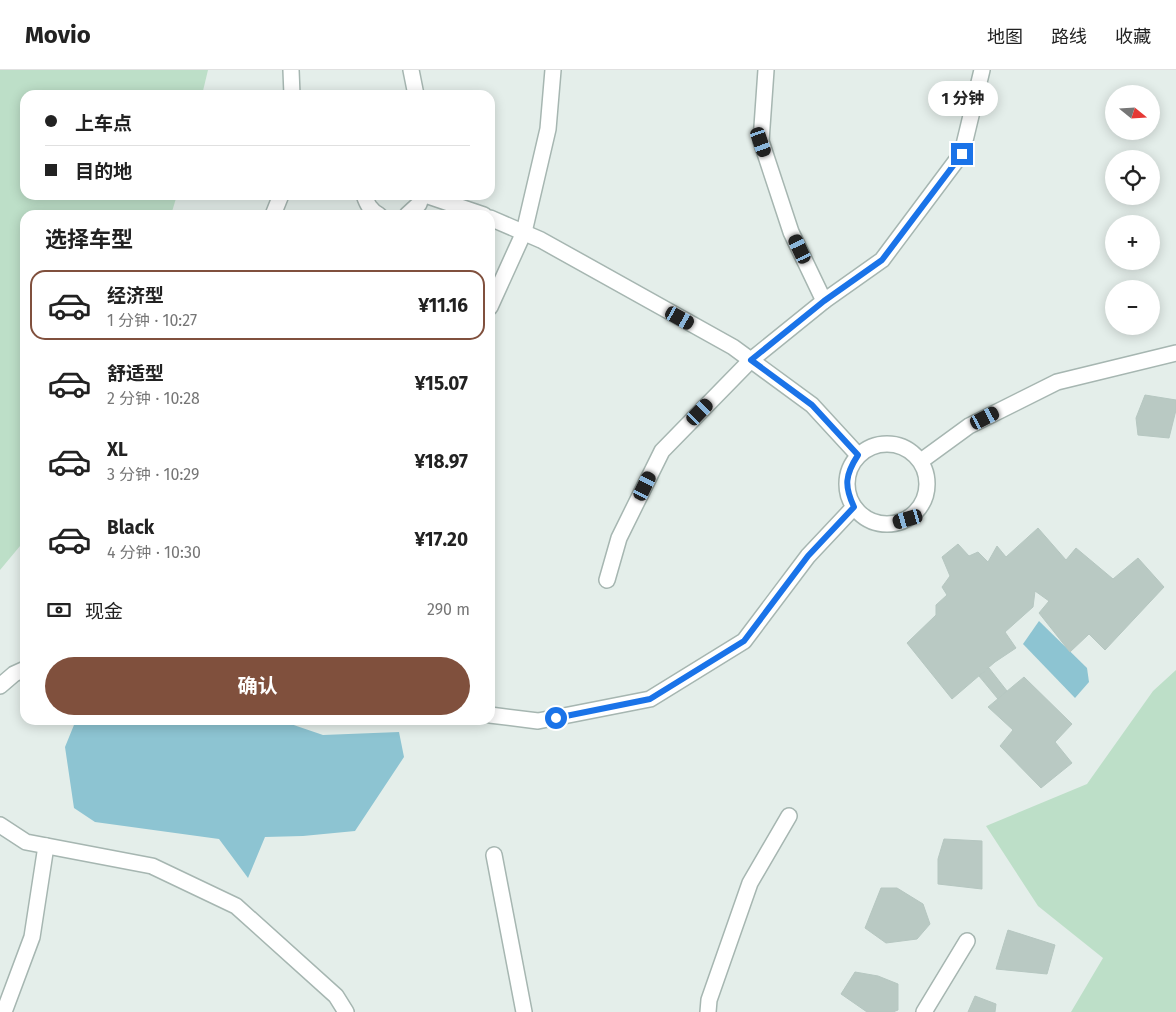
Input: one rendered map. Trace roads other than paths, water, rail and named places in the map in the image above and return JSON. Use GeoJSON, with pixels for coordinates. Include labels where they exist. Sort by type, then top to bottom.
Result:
{"type":"FeatureCollection","features":[{"type":"Feature","properties":{"kind":"street"},"geometry":{"type":"LineString","coordinates":[[291,70],[292,90]]}},
{"type":"Feature","properties":{"kind":"street"},"geometry":{"type":"LineString","coordinates":[[411,70],[415,90]]}},
{"type":"Feature","properties":{"kind":"street"},"geometry":{"type":"LineString","coordinates":[[495,296],[524,232],[548,130],[553,70]]}},
{"type":"Feature","properties":{"kind":"street"},"geometry":{"type":"LineString","coordinates":[[766,70],[761,142],[791,232],[824,301]]}},
{"type":"Feature","properties":{"kind":"street"},"geometry":{"type":"LineString","coordinates":[[607,580],[619,538],[662,452],[751,360],[824,301],[882,260],[962,154],[982,70]]}},
{"type":"Feature","properties":{"kind":"street"},"geometry":{"type":"LineString","coordinates":[[412,210],[421,200]]}},
{"type":"Feature","properties":{"kind":"street"},"geometry":{"type":"LineString","coordinates":[[439,200],[469,210]]}},
{"type":"Feature","properties":{"kind":"street"},"geometry":{"type":"LineString","coordinates":[[495,220],[540,240],[732,347],[812,405],[858,455]]}},
{"type":"Feature","properties":{"kind":"street"},"geometry":{"type":"LineString","coordinates":[[921,461],[969,426],[1057,382],[1176,353]]}},
{"type":"Feature","properties":{"kind":"street"},"geometry":{"type":"LineString","coordinates":[[889,443],[903,446],[911,451],[921,461],[927,476],[928,490],[923,504],[908,519],[889,525],[864,517],[854,507],[848,495],[847,481],[850,467],[858,455],[875,445],[889,443]]}},
{"type":"Feature","properties":{"kind":"street"},"geometry":{"type":"LineString","coordinates":[[495,716],[538,721],[650,699],[744,641],[808,556],[854,507]]}},
{"type":"Feature","properties":{"kind":"street"},"geometry":{"type":"LineString","coordinates":[[0,686],[20,671]]}},
{"type":"Feature","properties":{"kind":"street"},"geometry":{"type":"LineString","coordinates":[[708,1012],[709,1000],[750,883],[788,816]]}},
{"type":"Feature","properties":{"kind":"street"},"geometry":{"type":"LineString","coordinates":[[0,825],[26,842],[152,866],[236,906],[336,996],[346,1012]]}},
{"type":"Feature","properties":{"kind":"street"},"geometry":{"type":"LineString","coordinates":[[4,1012],[32,937],[46,846]]}},
{"type":"Feature","properties":{"kind":"street"},"geometry":{"type":"LineString","coordinates":[[494,855],[524,1012]]}},
{"type":"Feature","properties":{"kind":"street"},"geometry":{"type":"LineString","coordinates":[[924,1012],[967,941]]}},
{"type":"Feature","properties":{"kind":"water"},"geometry":{"type":"Polygon","coordinates":[[[1039,621],[1087,668],[1089,682],[1075,698],[1023,644],[1039,621]]]}},
{"type":"Feature","properties":{"kind":"water"},"geometry":{"type":"Polygon","coordinates":[[[74,725],[294,725],[323,735],[399,732],[404,757],[355,831],[303,836],[265,837],[248,878],[219,839],[95,822],[74,808],[65,747],[74,725]]]}}]}
